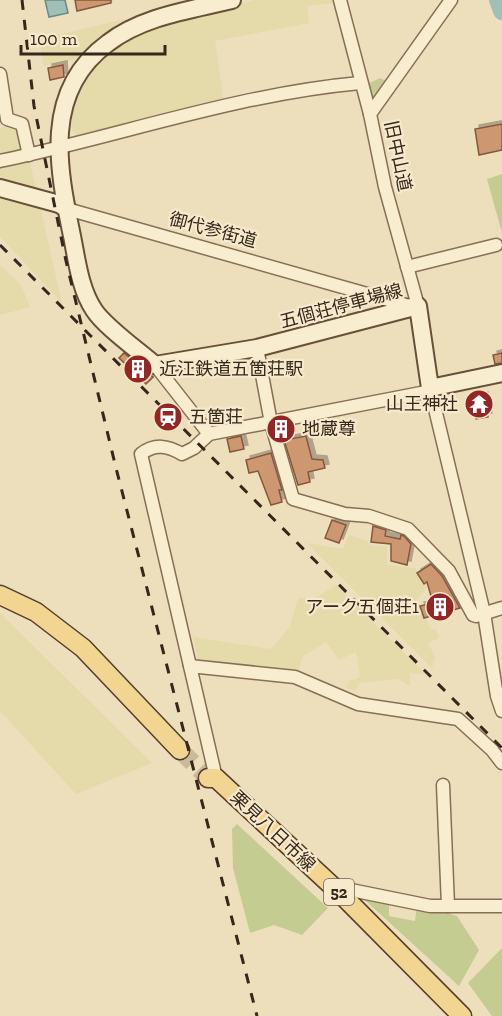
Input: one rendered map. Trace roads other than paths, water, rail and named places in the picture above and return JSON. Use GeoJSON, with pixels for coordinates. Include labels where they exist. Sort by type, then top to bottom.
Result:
{"type":"FeatureCollection","features":[{"type":"Feature","properties":{"kind":"main road"},"geometry":{"type":"LineString","coordinates":[[0,595],[36,612],[82,648],[180,750]]}},
{"type":"Feature","properties":{"kind":"main road","name":"栗見八日市線"},"geometry":{"type":"LineString","coordinates":[[212,778],[339,892],[462,1016]]}},
{"type":"Feature","properties":{"kind":"street"},"geometry":{"type":"LineString","coordinates":[[209,434],[155,365],[95,312],[85,294],[67,209],[58,146],[62,112],[68,94],[86,64],[107,43],[147,22],[232,0]]}},
{"type":"Feature","properties":{"kind":"street"},"geometry":{"type":"LineString","coordinates":[[340,0],[370,114]]}},
{"type":"Feature","properties":{"kind":"street","name":"旧中山道"},"geometry":{"type":"LineString","coordinates":[[418,306],[385,187],[370,114],[451,0]]}},
{"type":"Feature","properties":{"kind":"street"},"geometry":{"type":"LineString","coordinates":[[0,74],[7,119],[22,124],[29,154]]}},
{"type":"Feature","properties":{"kind":"street"},"geometry":{"type":"LineString","coordinates":[[0,161],[320,86],[360,83]]}},
{"type":"Feature","properties":{"kind":"street","name":"御代参街道"},"geometry":{"type":"LineString","coordinates":[[0,188],[406,305],[418,306]]}},
{"type":"Feature","properties":{"kind":"street"},"geometry":{"type":"LineString","coordinates":[[407,267],[496,245]]}},
{"type":"Feature","properties":{"kind":"street","name":"五個荘停車場線"},"geometry":{"type":"LineString","coordinates":[[155,365],[257,348],[418,306],[430,388]]}},
{"type":"Feature","properties":{"kind":"street"},"geometry":{"type":"LineString","coordinates":[[257,348],[271,423],[293,499],[345,514],[369,516],[408,529],[448,572],[471,613],[476,616],[502,608]]}},
{"type":"Feature","properties":{"kind":"street"},"geometry":{"type":"LineString","coordinates":[[212,778],[190,666],[141,454],[161,446],[170,447],[182,454],[194,448],[209,434],[426,392],[430,388],[502,373]]}},
{"type":"Feature","properties":{"kind":"street"},"geometry":{"type":"LineString","coordinates":[[430,388],[484,613],[502,711]]}},
{"type":"Feature","properties":{"kind":"street"},"geometry":{"type":"LineString","coordinates":[[190,666],[295,677],[358,704],[458,719],[502,763]]}},
{"type":"Feature","properties":{"kind":"street"},"geometry":{"type":"LineString","coordinates":[[443,785],[448,906]]}},
{"type":"Feature","properties":{"kind":"street"},"geometry":{"type":"LineString","coordinates":[[339,892],[346,889],[430,906],[502,906]]}},
{"type":"Feature","properties":{"kind":"water"},"geometry":{"type":"Polygon","coordinates":[[[45,0],[65,0],[68,13],[49,17],[45,0]]]}},
{"type":"Feature","properties":{"kind":"waterway"},"geometry":{"type":"LineString","coordinates":[[498,0],[502,11]]}},
{"type":"Feature","properties":{"kind":"tunnel"},"geometry":{"type":"LineString","coordinates":[[180,750],[208,778]]}},
{"type":"Feature","properties":{"kind":"railway"},"geometry":{"type":"LineString","coordinates":[[22,0],[34,106],[66,261],[116,468],[257,1016]]}},
{"type":"Feature","properties":{"kind":"railway"},"geometry":{"type":"LineString","coordinates":[[0,245],[502,748]]}},
{"type":"Feature","properties":{"kind":"place","name":"近江鉄道五箇荘駅"},"geometry":{"type":"Point","coordinates":[138,369]}},
{"type":"Feature","properties":{"kind":"place","name":"山王神社"},"geometry":{"type":"Point","coordinates":[479,404]}},
{"type":"Feature","properties":{"kind":"place","name":"五箇荘"},"geometry":{"type":"Point","coordinates":[168,417]}},
{"type":"Feature","properties":{"kind":"place","name":"地蔵尊"},"geometry":{"type":"Point","coordinates":[281,429]}},
{"type":"Feature","properties":{"kind":"place","name":"アーク五個荘1"},"geometry":{"type":"Point","coordinates":[440,607]}}]}
